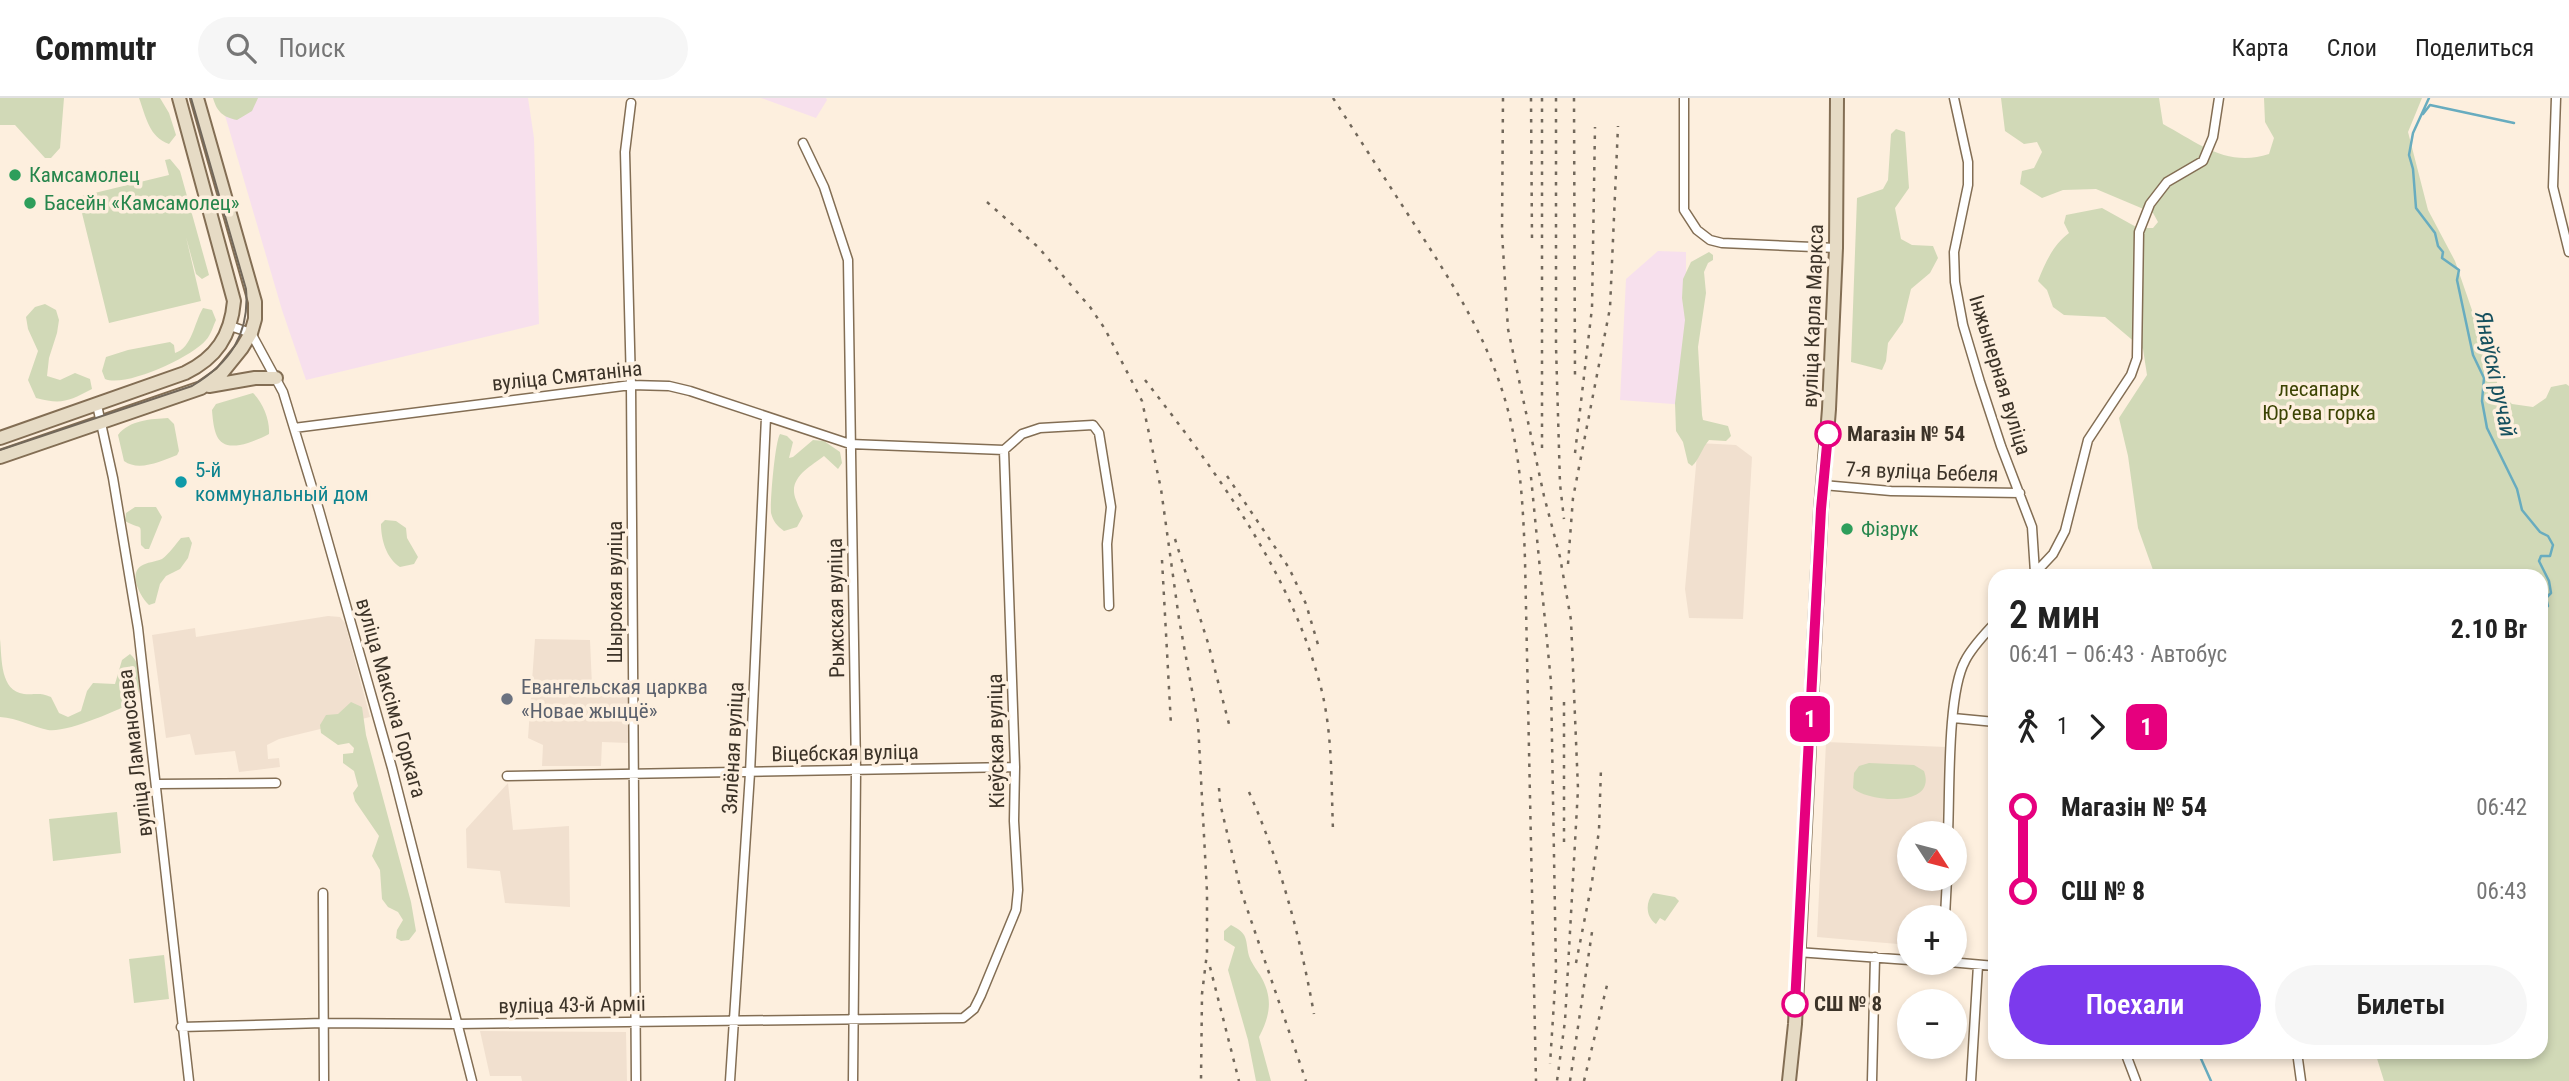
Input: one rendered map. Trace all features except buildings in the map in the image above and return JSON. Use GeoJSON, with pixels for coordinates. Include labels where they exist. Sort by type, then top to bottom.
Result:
{"type":"FeatureCollection","features":[{"type":"Feature","properties":{"kind":"main road","name":"вуліца Максіма Горкага"},"geometry":{"type":"LineString","coordinates":[[179,98],[234,301],[251,333]]}},
{"type":"Feature","properties":{"kind":"main road"},"geometry":{"type":"LineString","coordinates":[[197,98],[255,302],[255,319],[251,333],[232,361],[201,388]]}},
{"type":"Feature","properties":{"kind":"main road","name":"вуліца Карла Маркса"},"geometry":{"type":"LineString","coordinates":[[1789,1081],[1829,409],[1836,248],[1838,98]]}},
{"type":"Feature","properties":{"kind":"main road","name":"вуліца Максіма Горкага"},"geometry":{"type":"LineString","coordinates":[[230,326],[234,301]]}},
{"type":"Feature","properties":{"kind":"main road"},"geometry":{"type":"LineString","coordinates":[[0,438],[202,365],[225,341],[230,326]]}},
{"type":"Feature","properties":{"kind":"main road"},"geometry":{"type":"LineString","coordinates":[[0,457],[201,388],[255,378],[276,378]]}},
{"type":"Feature","properties":{"kind":"street"},"geometry":{"type":"LineString","coordinates":[[1684,98],[1684,210],[1696,230],[1710,240],[1722,243],[1836,248]]}},
{"type":"Feature","properties":{"kind":"street","name":"Інжынерная вуліца"},"geometry":{"type":"LineString","coordinates":[[1954,98],[1968,162],[1968,185],[1954,252],[1955,282],[1963,325],[1980,382],[2032,527],[2036,569]]}},
{"type":"Feature","properties":{"kind":"street"},"geometry":{"type":"LineString","coordinates":[[2040,569],[2053,554],[2065,531],[2088,440],[2131,375],[2137,358],[2139,232],[2150,204],[2167,182],[2203,160],[2213,137],[2219,98]]}},
{"type":"Feature","properties":{"kind":"street"},"geometry":{"type":"LineString","coordinates":[[2556,98],[2553,187],[2569,252]]}},
{"type":"Feature","properties":{"kind":"street","name":"Шырокая вуліца"},"geometry":{"type":"LineString","coordinates":[[631,103],[625,152],[631,384],[635,1081]]}},
{"type":"Feature","properties":{"kind":"street","name":"Рыжская вуліца"},"geometry":{"type":"LineString","coordinates":[[803,143],[824,187],[848,260],[856,771],[853,1081]]}},
{"type":"Feature","properties":{"kind":"street"},"geometry":{"type":"LineString","coordinates":[[230,326],[251,333]]}},
{"type":"Feature","properties":{"kind":"street","name":"вуліца Максіма Горкага"},"geometry":{"type":"LineString","coordinates":[[251,333],[276,378],[294,428],[381,724],[472,1081]]}},
{"type":"Feature","properties":{"kind":"street","name":"вуліца Смятаніна"},"geometry":{"type":"LineString","coordinates":[[294,428],[631,384],[669,386],[850,444],[1004,450]]}},
{"type":"Feature","properties":{"kind":"street","name":"вуліца Ламаносава"},"geometry":{"type":"LineString","coordinates":[[97,405],[113,478],[132,591],[189,1081]]}},
{"type":"Feature","properties":{"kind":"street","name":"Зялёная вуліца"},"geometry":{"type":"LineString","coordinates":[[730,1081],[750,773],[766,417]]}},
{"type":"Feature","properties":{"kind":"street"},"geometry":{"type":"LineString","coordinates":[[1004,450],[1022,434],[1040,428],[1093,425],[1099,433],[1111,507],[1107,544],[1109,606]]}},
{"type":"Feature","properties":{"kind":"street","name":"Кіеўская вуліца"},"geometry":{"type":"LineString","coordinates":[[963,1018],[974,1009],[981,995],[1016,910],[1018,890],[1004,450]]}},
{"type":"Feature","properties":{"kind":"street","name":"7-я вуліца Бебеля"},"geometry":{"type":"LineString","coordinates":[[1823,485],[1891,491],[2020,493]]}},
{"type":"Feature","properties":{"kind":"street"},"geometry":{"type":"LineString","coordinates":[[1949,821],[1953,718],[1958,677],[1964,661],[1988,632]]}},
{"type":"Feature","properties":{"kind":"street"},"geometry":{"type":"LineString","coordinates":[[1953,718],[1988,721]]}},
{"type":"Feature","properties":{"kind":"street","name":"Віцебская вуліца"},"geometry":{"type":"LineString","coordinates":[[507,776],[1016,766]]}},
{"type":"Feature","properties":{"kind":"street"},"geometry":{"type":"LineString","coordinates":[[156,784],[276,783]]}},
{"type":"Feature","properties":{"kind":"street"},"geometry":{"type":"LineString","coordinates":[[323,893],[324,1081]]}},
{"type":"Feature","properties":{"kind":"street"},"geometry":{"type":"LineString","coordinates":[[1797,952],[1897,959]]}},
{"type":"Feature","properties":{"kind":"street"},"geometry":{"type":"LineString","coordinates":[[1872,1081],[1875,957]]}},
{"type":"Feature","properties":{"kind":"street"},"geometry":{"type":"LineString","coordinates":[[1967,964],[1988,966]]}},
{"type":"Feature","properties":{"kind":"street"},"geometry":{"type":"LineString","coordinates":[[1971,1081],[1978,965]]}},
{"type":"Feature","properties":{"kind":"street","name":"вуліца 43-й Арміі"},"geometry":{"type":"LineString","coordinates":[[181,1027],[323,1023],[963,1018]]}},
{"type":"Feature","properties":{"kind":"street"},"geometry":{"type":"LineString","coordinates":[[2128,1059],[2136,1081]]}},
{"type":"Feature","properties":{"kind":"street"},"geometry":{"type":"LineString","coordinates":[[2298,1059],[2301,1081]]}},
{"type":"Feature","properties":{"kind":"shaded area"},"geometry":{"type":"Polygon","coordinates":[[[248,98],[528,98],[534,138],[539,324],[306,380],[282,310],[222,105],[248,98]]]}},
{"type":"Feature","properties":{"kind":"shaded area"},"geometry":{"type":"Polygon","coordinates":[[[761,98],[826,98],[827,100],[816,118],[761,98]]]}},
{"type":"Feature","properties":{"kind":"shaded area"},"geometry":{"type":"Polygon","coordinates":[[[1658,251],[1686,252],[1686,405],[1620,400],[1626,279],[1658,251]]]}},
{"type":"Feature","properties":{"kind":"shaded area"},"geometry":{"type":"Polygon","coordinates":[[[1698,443],[1736,445],[1752,457],[1743,619],[1689,618],[1685,589],[1698,443]]]}},
{"type":"Feature","properties":{"kind":"shaded area"},"geometry":{"type":"Polygon","coordinates":[[[328,616],[340,617],[345,623],[370,717],[279,739],[267,745],[268,759],[279,758],[280,767],[239,772],[235,751],[195,755],[190,734],[166,738],[152,635],[195,628],[196,637],[328,616]]]}},
{"type":"Feature","properties":{"kind":"shaded area"},"geometry":{"type":"Polygon","coordinates":[[[535,639],[590,640],[592,686],[628,687],[628,743],[602,742],[601,766],[542,766],[543,745],[528,738],[535,639]]]}},
{"type":"Feature","properties":{"kind":"shaded area"},"geometry":{"type":"Polygon","coordinates":[[[1826,742],[1946,747],[1943,821],[1897,821],[1897,891],[1942,891],[1941,905],[1897,905],[1897,944],[1817,937],[1826,742]]]}},
{"type":"Feature","properties":{"kind":"shaded area"},"geometry":{"type":"Polygon","coordinates":[[[508,783],[513,830],[569,826],[570,907],[505,903],[500,871],[467,868],[466,829],[508,783]]]}},
{"type":"Feature","properties":{"kind":"shaded area"},"geometry":{"type":"Polygon","coordinates":[[[480,1031],[626,1032],[627,1081],[522,1081],[521,1076],[490,1076],[480,1031]]]}},
{"type":"Feature","properties":{"kind":"green space"},"geometry":{"type":"Polygon","coordinates":[[[0,98],[64,98],[60,148],[51,158],[45,158],[15,125],[0,125],[0,98]]]}},
{"type":"Feature","properties":{"kind":"green space"},"geometry":{"type":"Polygon","coordinates":[[[139,98],[160,98],[169,113],[176,135],[169,144],[157,137],[153,131],[139,98]]]}},
{"type":"Feature","properties":{"kind":"green space"},"geometry":{"type":"Polygon","coordinates":[[[213,98],[258,98],[252,111],[237,120],[221,113],[213,98]]]}},
{"type":"Feature","properties":{"kind":"green space","name":"лесапарк Юрʼева горка"},"geometry":{"type":"Polygon","coordinates":[[[2001,98],[2159,98],[2163,124],[2201,146],[2227,156],[2254,158],[2269,154],[2274,138],[2265,122],[2264,98],[2422,98],[2408,132],[2428,210],[2455,261],[2501,394],[2512,404],[2533,407],[2546,398],[2551,387],[2566,384],[2569,386],[2569,1081],[2384,1081],[2377,1059],[2548,1059],[2548,569],[2153,569],[2138,528],[2128,456],[2119,418],[2147,375],[2143,349],[2105,317],[2064,315],[2053,307],[2047,290],[2038,281],[2054,249],[2069,233],[2064,223],[2066,215],[2102,208],[2138,228],[2153,228],[2158,222],[2153,213],[2096,189],[2063,190],[2042,198],[2020,184],[2022,171],[2034,168],[2042,152],[2037,142],[2024,144],[2005,131],[2001,98]]]}},
{"type":"Feature","properties":{"kind":"green space"},"geometry":{"type":"Polygon","coordinates":[[[1896,129],[1905,132],[1909,188],[1895,208],[1901,239],[1912,245],[1933,246],[1938,258],[1930,273],[1911,289],[1903,322],[1888,343],[1882,370],[1851,362],[1857,198],[1883,189],[1888,180],[1891,134],[1896,129]]]}},
{"type":"Feature","properties":{"kind":"green space"},"geometry":{"type":"Polygon","coordinates":[[[170,159],[180,171],[209,275],[202,279],[196,274],[186,237],[201,301],[109,323],[78,197],[169,175],[165,160],[170,159]]]}},
{"type":"Feature","properties":{"kind":"green space"},"geometry":{"type":"Polygon","coordinates":[[[1709,252],[1713,255],[1713,260],[1708,263],[1704,272],[1706,293],[1698,347],[1702,415],[1703,420],[1728,426],[1731,436],[1726,441],[1709,440],[1692,466],[1688,463],[1683,442],[1676,431],[1675,403],[1685,320],[1683,279],[1691,262],[1709,252]]]}},
{"type":"Feature","properties":{"kind":"green space"},"geometry":{"type":"Polygon","coordinates":[[[45,304],[56,310],[59,320],[47,376],[60,380],[75,373],[90,379],[92,389],[65,401],[36,398],[28,380],[38,351],[28,329],[26,317],[35,307],[45,304]]]}},
{"type":"Feature","properties":{"kind":"green space"},"geometry":{"type":"Polygon","coordinates":[[[203,308],[212,310],[216,320],[208,338],[187,355],[142,375],[115,381],[105,379],[102,371],[106,357],[170,342],[174,345],[175,353],[181,350],[189,341],[203,308]]]}},
{"type":"Feature","properties":{"kind":"green space"},"geometry":{"type":"Polygon","coordinates":[[[253,393],[265,412],[269,434],[248,443],[224,444],[216,435],[212,410],[216,404],[253,393]]]}},
{"type":"Feature","properties":{"kind":"green space"},"geometry":{"type":"Polygon","coordinates":[[[168,418],[174,424],[179,451],[177,455],[143,466],[124,461],[118,435],[123,430],[141,421],[168,418]]]}},
{"type":"Feature","properties":{"kind":"green space"},"geometry":{"type":"Polygon","coordinates":[[[780,434],[793,442],[789,458],[813,440],[824,441],[840,452],[842,463],[838,469],[824,456],[801,474],[794,492],[803,516],[797,527],[784,531],[771,513],[772,485],[780,434]]]}},
{"type":"Feature","properties":{"kind":"green space"},"geometry":{"type":"Polygon","coordinates":[[[135,507],[156,507],[162,517],[149,549],[141,545],[140,527],[125,521],[126,513],[135,507]]]}},
{"type":"Feature","properties":{"kind":"green space"},"geometry":{"type":"Polygon","coordinates":[[[385,520],[396,521],[406,528],[407,538],[418,557],[414,564],[400,567],[391,559],[382,536],[381,524],[385,520]]]}},
{"type":"Feature","properties":{"kind":"green space"},"geometry":{"type":"Polygon","coordinates":[[[189,537],[192,543],[188,558],[180,569],[166,576],[160,584],[155,603],[149,605],[137,586],[137,570],[143,565],[162,559],[181,538],[189,537]]]}},
{"type":"Feature","properties":{"kind":"green space"},"geometry":{"type":"Polygon","coordinates":[[[0,639],[2,664],[10,687],[24,694],[51,697],[59,713],[68,717],[81,711],[87,691],[93,683],[115,684],[122,660],[130,654],[137,664],[140,676],[136,701],[92,720],[56,730],[0,717],[0,639]]]}},
{"type":"Feature","properties":{"kind":"green space"},"geometry":{"type":"Polygon","coordinates":[[[351,702],[362,707],[366,735],[411,902],[416,931],[409,940],[401,941],[396,938],[403,920],[398,912],[388,907],[382,899],[380,870],[372,856],[379,836],[355,801],[353,793],[358,786],[354,771],[343,763],[343,754],[353,753],[354,748],[349,743],[338,745],[321,733],[320,725],[326,715],[338,714],[351,702]]]}},
{"type":"Feature","properties":{"kind":"green space"},"geometry":{"type":"Polygon","coordinates":[[[1869,763],[1914,765],[1924,771],[1925,783],[1920,792],[1898,799],[1884,799],[1860,793],[1853,788],[1854,773],[1859,766],[1869,763]]]}},
{"type":"Feature","properties":{"kind":"green space"},"geometry":{"type":"Polygon","coordinates":[[[117,812],[121,853],[53,861],[49,819],[117,812]]]}},
{"type":"Feature","properties":{"kind":"green space"},"geometry":{"type":"Polygon","coordinates":[[[1653,893],[1675,897],[1679,901],[1665,921],[1660,918],[1656,924],[1650,918],[1648,910],[1653,893]]]}},
{"type":"Feature","properties":{"kind":"green space"},"geometry":{"type":"Polygon","coordinates":[[[1231,925],[1244,934],[1250,958],[1269,998],[1266,1021],[1259,1037],[1271,1081],[1256,1081],[1248,1040],[1228,970],[1235,947],[1224,940],[1224,931],[1231,925]]]}},
{"type":"Feature","properties":{"kind":"green space"},"geometry":{"type":"Polygon","coordinates":[[[164,955],[169,999],[134,1003],[129,959],[164,955]]]}},
{"type":"Feature","properties":{"kind":"waterway","name":"Янаўскі ручай"},"geometry":{"type":"LineString","coordinates":[[2429,98],[2413,133],[2409,155],[2413,169],[2416,208],[2435,233],[2438,246],[2443,252],[2442,258],[2459,270],[2457,280],[2473,355],[2484,378],[2482,401],[2487,428],[2517,489],[2522,510],[2540,532],[2548,536],[2553,545],[2550,556],[2541,556],[2539,561],[2543,569]]}},
{"type":"Feature","properties":{"kind":"waterway"},"geometry":{"type":"LineString","coordinates":[[2423,114],[2430,105],[2514,123]]}},
{"type":"Feature","properties":{"kind":"waterway","name":"Янаўскі ручай"},"geometry":{"type":"LineString","coordinates":[[2548,579],[2551,593],[2548,596]]}},
{"type":"Feature","properties":{"kind":"waterway","name":"Янаўскі ручай"},"geometry":{"type":"LineString","coordinates":[[2201,1059],[2211,1081]]}},
{"type":"Feature","properties":{"kind":"tram line"},"geometry":{"type":"LineString","coordinates":[[0,450],[192,386],[217,367],[235,346],[245,320],[246,289],[191,98]]}},
{"type":"Feature","properties":{"kind":"railway"},"geometry":{"type":"LineString","coordinates":[[1333,98],[1437,259],[1473,321],[1493,364],[1512,430],[1522,495],[1525,560],[1536,1081]]}},
{"type":"Feature","properties":{"kind":"railway"},"geometry":{"type":"LineString","coordinates":[[1503,98],[1502,233],[1508,329],[1560,557],[1571,620],[1578,789],[1565,1021],[1557,1081]]}},
{"type":"Feature","properties":{"kind":"railway"},"geometry":{"type":"LineString","coordinates":[[1531,98],[1532,239]]}},
{"type":"Feature","properties":{"kind":"railway"},"geometry":{"type":"LineString","coordinates":[[1542,98],[1542,454]]}},
{"type":"Feature","properties":{"kind":"railway"},"geometry":{"type":"LineString","coordinates":[[1556,98],[1556,346],[1560,484],[1564,519]]}},
{"type":"Feature","properties":{"kind":"railway"},"geometry":{"type":"LineString","coordinates":[[1574,98],[1575,378]]}},
{"type":"Feature","properties":{"kind":"railway"},"geometry":{"type":"LineString","coordinates":[[1568,564],[1573,498],[1610,308],[1618,126]]}},
{"type":"Feature","properties":{"kind":"railway"},"geometry":{"type":"LineString","coordinates":[[1575,453],[1592,308],[1595,127]]}},
{"type":"Feature","properties":{"kind":"railway"},"geometry":{"type":"LineString","coordinates":[[987,202],[1038,247],[1090,307],[1105,329],[1142,401],[1161,489],[1179,619],[1198,723],[1207,892],[1201,1081]]}},
{"type":"Feature","properties":{"kind":"railway"},"geometry":{"type":"LineString","coordinates":[[1145,380],[1222,484],[1268,558],[1288,597],[1323,696],[1330,753],[1333,830]]}},
{"type":"Feature","properties":{"kind":"railway"},"geometry":{"type":"LineString","coordinates":[[1227,476],[1289,568],[1306,604],[1319,648]]}},
{"type":"Feature","properties":{"kind":"railway"},"geometry":{"type":"LineString","coordinates":[[1531,477],[1551,682],[1556,971],[1550,1064]]}},
{"type":"Feature","properties":{"kind":"railway"},"geometry":{"type":"LineString","coordinates":[[1175,539],[1208,643],[1229,724]]}},
{"type":"Feature","properties":{"kind":"railway"},"geometry":{"type":"LineString","coordinates":[[1162,560],[1171,725]]}},
{"type":"Feature","properties":{"kind":"railway"},"geometry":{"type":"LineString","coordinates":[[1564,702],[1564,845]]}},
{"type":"Feature","properties":{"kind":"railway"},"geometry":{"type":"LineString","coordinates":[[1576,963],[1599,830],[1601,768]]}},
{"type":"Feature","properties":{"kind":"railway"},"geometry":{"type":"LineString","coordinates":[[1219,788],[1220,803],[1241,891],[1306,1081]]}},
{"type":"Feature","properties":{"kind":"railway"},"geometry":{"type":"LineString","coordinates":[[1249,792],[1271,846],[1288,901],[1314,1014]]}},
{"type":"Feature","properties":{"kind":"railway"},"geometry":{"type":"LineString","coordinates":[[1570,1081],[1592,932]]}},
{"type":"Feature","properties":{"kind":"railway"},"geometry":{"type":"LineString","coordinates":[[1210,967],[1239,1081]]}},
{"type":"Feature","properties":{"kind":"railway"},"geometry":{"type":"LineString","coordinates":[[1584,1081],[1608,981]]}},
{"type":"Feature","properties":{"kind":"bus line","name":"1"},"geometry":{"type":"LineString","coordinates":[[1795,1004],[1821,509],[1828,434]]}},
{"type":"Feature","properties":{"kind":"place","name":"Камсамолец"},"geometry":{"type":"Point","coordinates":[15,175]}},
{"type":"Feature","properties":{"kind":"place","name":"Басейн «Камсамолец»"},"geometry":{"type":"Point","coordinates":[30,203]}},
{"type":"Feature","properties":{"kind":"place","name":"Магазін № 54"},"geometry":{"type":"Point","coordinates":[1828,434]}},
{"type":"Feature","properties":{"kind":"place","name":"5-й коммунальный дом"},"geometry":{"type":"Point","coordinates":[181,482]}},
{"type":"Feature","properties":{"kind":"place","name":"Фізрук"},"geometry":{"type":"Point","coordinates":[1847,529]}},
{"type":"Feature","properties":{"kind":"place","name":"Евангельская царква «Новае жыццё»"},"geometry":{"type":"Point","coordinates":[507,699]}},
{"type":"Feature","properties":{"kind":"place","name":"СШ № 8"},"geometry":{"type":"Point","coordinates":[1795,1004]}}]}
